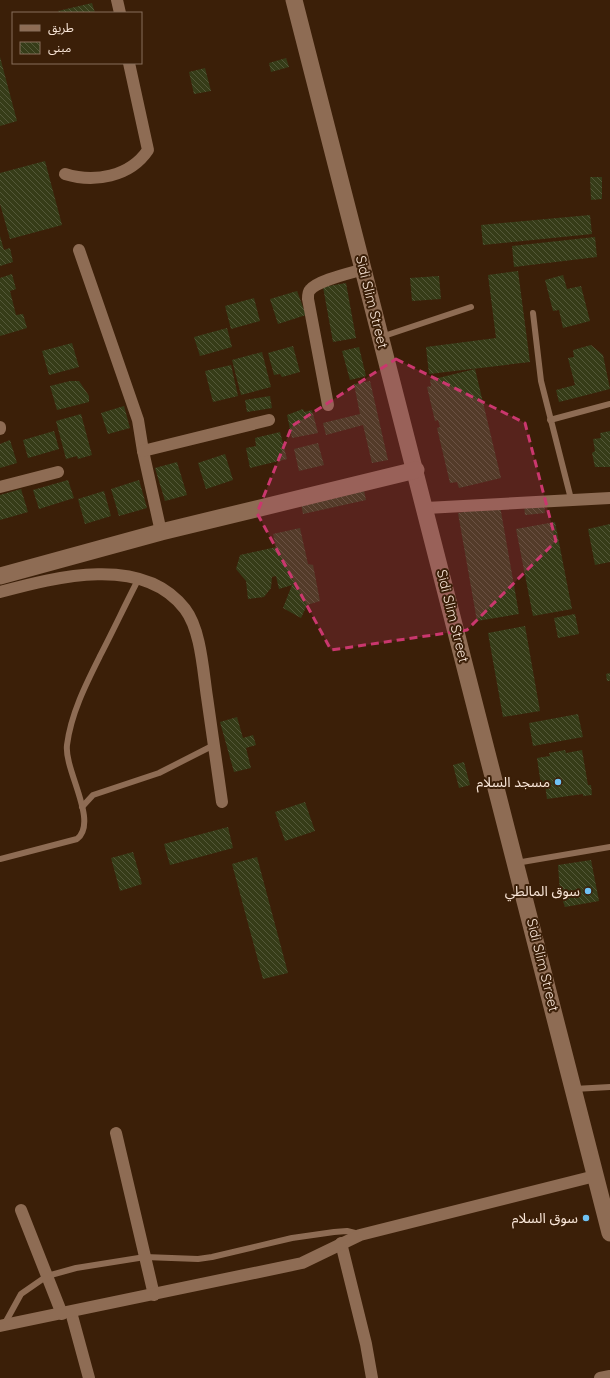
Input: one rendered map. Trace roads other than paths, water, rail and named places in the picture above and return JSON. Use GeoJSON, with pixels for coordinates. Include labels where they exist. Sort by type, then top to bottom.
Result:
{"type":"FeatureCollection","features":[{"type":"Feature","properties":{"kind":"main road","name":"Sidi Slim Street"},"geometry":{"type":"LineString","coordinates":[[294,0],[426,508],[610,1233]]}},
{"type":"Feature","properties":{"kind":"main road"},"geometry":{"type":"LineString","coordinates":[[0,576],[161,532],[416,470]]}},
{"type":"Feature","properties":{"kind":"street"},"geometry":{"type":"LineString","coordinates":[[117,0],[120,12]]}},
{"type":"Feature","properties":{"kind":"street"},"geometry":{"type":"LineString","coordinates":[[65,174],[75,177],[93,178],[110,176],[136,163],[148,150],[129,64]]}},
{"type":"Feature","properties":{"kind":"street"},"geometry":{"type":"LineString","coordinates":[[79,250],[138,420],[143,451],[161,532]]}},
{"type":"Feature","properties":{"kind":"street"},"geometry":{"type":"LineString","coordinates":[[328,405],[308,293],[315,286],[323,282],[364,269]]}},
{"type":"Feature","properties":{"kind":"street"},"geometry":{"type":"LineString","coordinates":[[143,451],[269,420]]}},
{"type":"Feature","properties":{"kind":"street"},"geometry":{"type":"LineString","coordinates":[[0,487],[58,472]]}},
{"type":"Feature","properties":{"kind":"street"},"geometry":{"type":"LineString","coordinates":[[426,508],[610,498]]}},
{"type":"Feature","properties":{"kind":"street"},"geometry":{"type":"LineString","coordinates":[[0,592],[49,579],[120,575],[139,578],[164,588],[182,605],[190,617],[200,651],[222,802]]}},
{"type":"Feature","properties":{"kind":"street"},"geometry":{"type":"LineString","coordinates":[[116,1133],[154,1295]]}},
{"type":"Feature","properties":{"kind":"street"},"geometry":{"type":"LineString","coordinates":[[2,1325],[67,1313],[302,1263],[360,1235],[596,1176]]}},
{"type":"Feature","properties":{"kind":"street"},"geometry":{"type":"LineString","coordinates":[[21,1210],[47,1276],[67,1313],[89,1378]]}},
{"type":"Feature","properties":{"kind":"street"},"geometry":{"type":"LineString","coordinates":[[341,1244],[366,1344],[372,1378]]}},
{"type":"Feature","properties":{"kind":"street"},"geometry":{"type":"LineString","coordinates":[[600,1378],[610,1376]]}},
{"type":"Feature","properties":{"kind":"lane"},"geometry":{"type":"LineString","coordinates":[[381,337],[471,307]]}},
{"type":"Feature","properties":{"kind":"lane"},"geometry":{"type":"LineString","coordinates":[[532,313],[541,381],[571,499]]}},
{"type":"Feature","properties":{"kind":"lane"},"geometry":{"type":"LineString","coordinates":[[550,420],[610,404]]}},
{"type":"Feature","properties":{"kind":"lane"},"geometry":{"type":"LineString","coordinates":[[0,859],[77,839],[85,829],[82,807],[67,754],[67,745],[73,721],[86,686],[139,578]]}},
{"type":"Feature","properties":{"kind":"lane"},"geometry":{"type":"LineString","coordinates":[[82,807],[93,795],[159,773],[214,746]]}},
{"type":"Feature","properties":{"kind":"lane"},"geometry":{"type":"LineString","coordinates":[[516,863],[610,847]]}},
{"type":"Feature","properties":{"kind":"lane"},"geometry":{"type":"LineString","coordinates":[[574,1089],[610,1087]]}},
{"type":"Feature","properties":{"kind":"lane"},"geometry":{"type":"LineString","coordinates":[[2,1325],[21,1294],[47,1276],[76,1268],[145,1257],[198,1259],[292,1238],[334,1232],[347,1231],[360,1235]]}},
{"type":"Feature","properties":{"kind":"place","name":"مسجد السلام"},"geometry":{"type":"Point","coordinates":[558,782]}},
{"type":"Feature","properties":{"kind":"place","name":"سوق المالطي"},"geometry":{"type":"Point","coordinates":[588,891]}},
{"type":"Feature","properties":{"kind":"place","name":"سوق السلام"},"geometry":{"type":"Point","coordinates":[586,1218]}}]}
